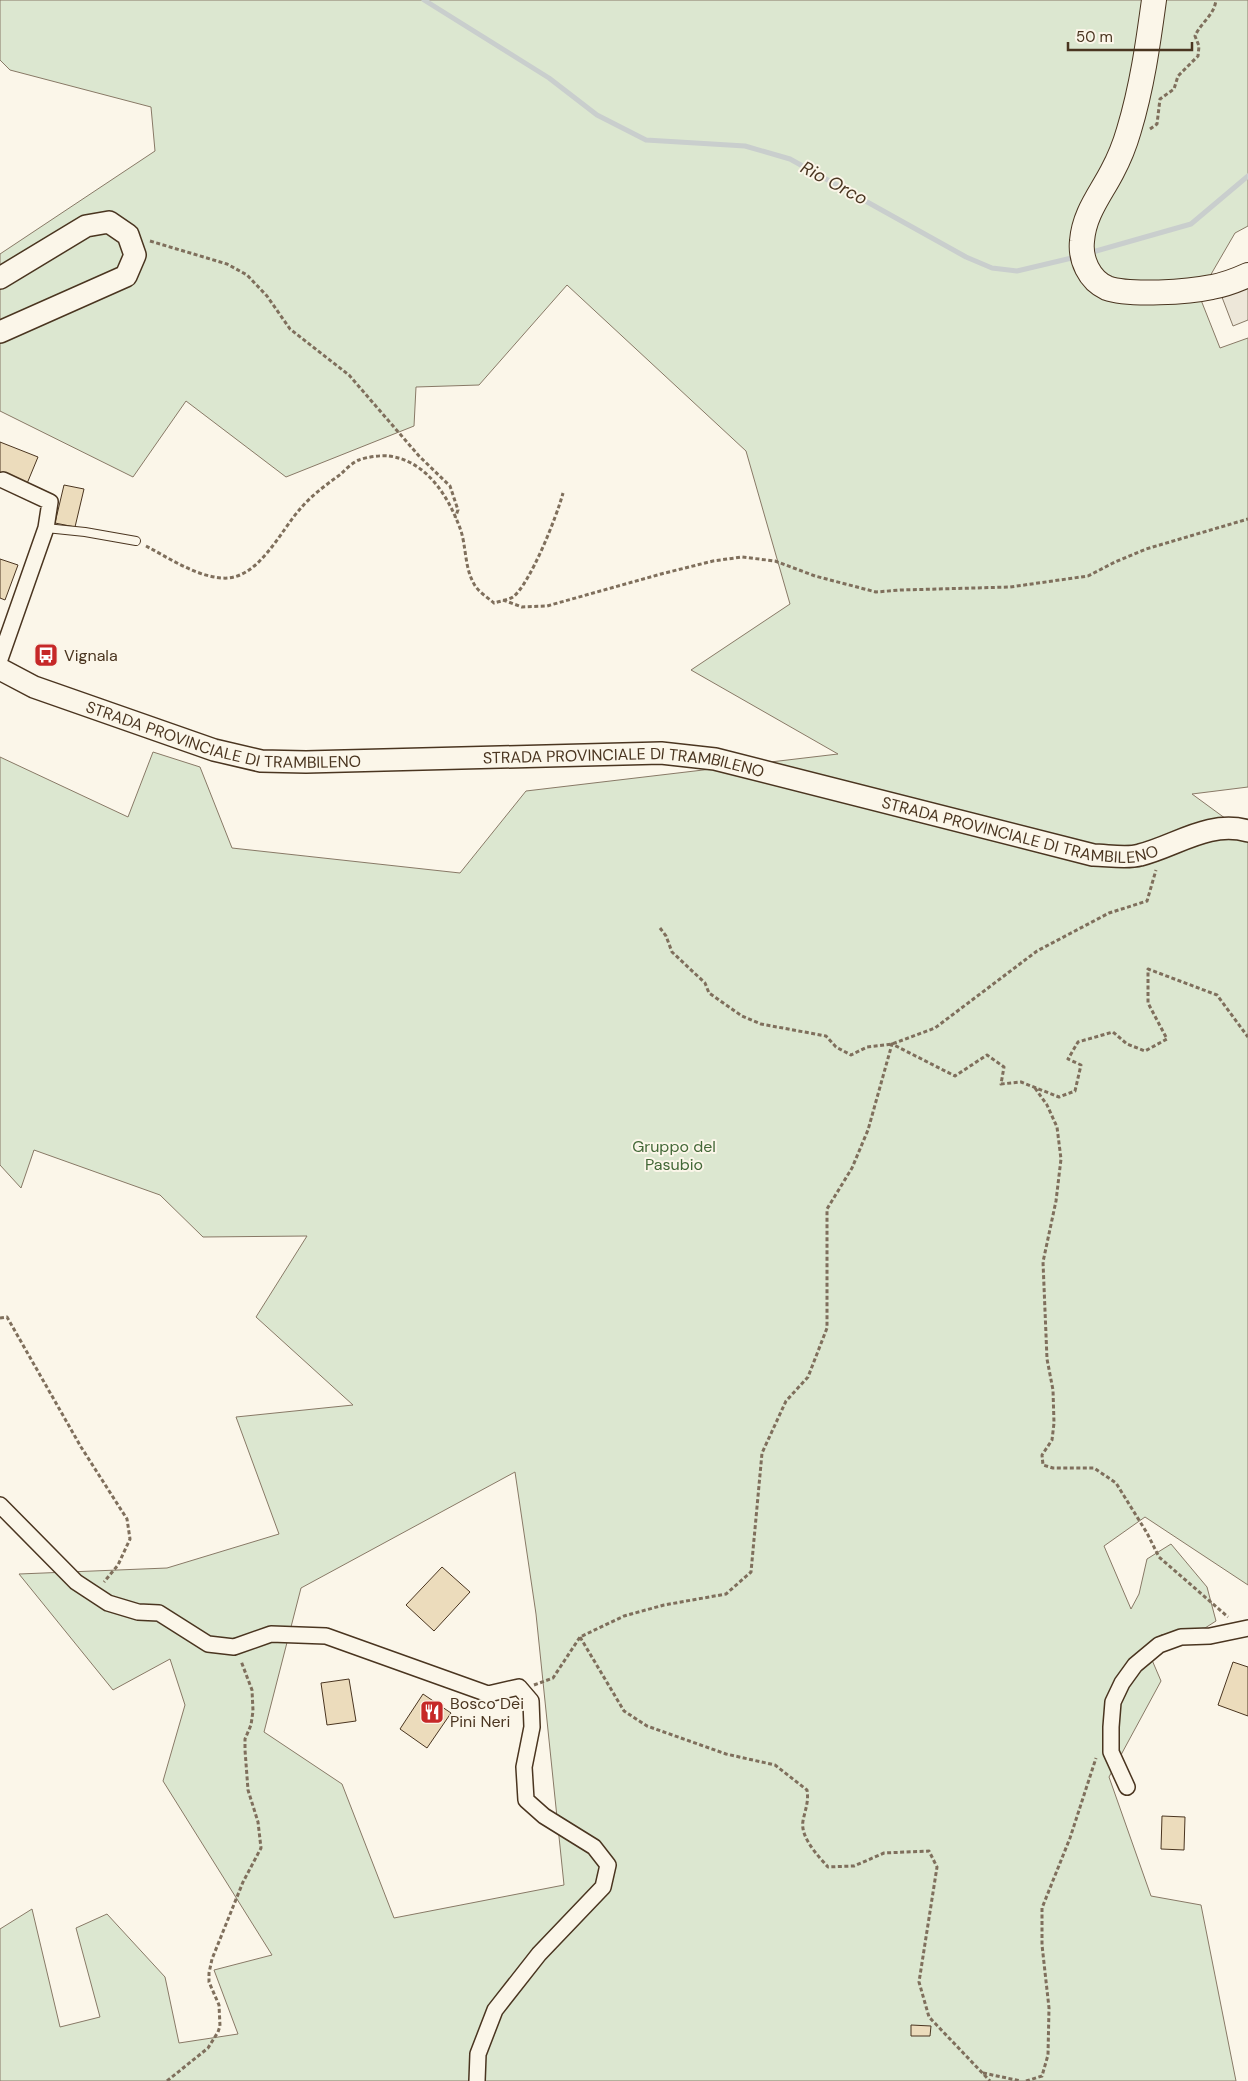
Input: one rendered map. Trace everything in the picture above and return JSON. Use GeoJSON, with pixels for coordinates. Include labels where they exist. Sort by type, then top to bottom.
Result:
{"type":"FeatureCollection","features":[{"type":"Feature","properties":{"kind":"main road"},"geometry":{"type":"LineString","coordinates":[[1154,0],[1146,67],[1129,132],[1112,171],[1087,214],[1082,242],[1084,260],[1091,277],[1106,288],[1128,292],[1213,287],[1248,275]]}},
{"type":"Feature","properties":{"kind":"street"},"geometry":{"type":"LineString","coordinates":[[0,278],[86,226],[108,222],[128,236],[135,255],[126,276],[0,332]]}},
{"type":"Feature","properties":{"kind":"street"},"geometry":{"type":"LineString","coordinates":[[0,659],[46,528],[50,502],[3,480]]}},
{"type":"Feature","properties":{"kind":"street","name":"STRADA PROVINCIALE DI TRAMBILENO"},"geometry":{"type":"LineString","coordinates":[[0,669],[34,687],[214,750],[261,761],[306,762],[661,753],[715,759],[1093,855],[1138,856],[1204,830],[1240,829],[1248,831]]}},
{"type":"Feature","properties":{"kind":"street"},"geometry":{"type":"LineString","coordinates":[[0,1505],[76,1582],[108,1603],[138,1612],[159,1613],[208,1644],[234,1647],[271,1634],[326,1636],[488,1694],[519,1687],[531,1701],[532,1727],[524,1767],[526,1800],[544,1816],[594,1847],[608,1865],[603,1887],[539,1954],[495,2010],[478,2054],[476,2081]]}},
{"type":"Feature","properties":{"kind":"street"},"geometry":{"type":"LineString","coordinates":[[1127,1787],[1111,1752],[1113,1702],[1122,1682],[1135,1665],[1159,1645],[1181,1637],[1210,1636],[1245,1628]]}},
{"type":"Feature","properties":{"kind":"lane"},"geometry":{"type":"LineString","coordinates":[[46,528],[85,532],[136,541]]}},
{"type":"Feature","properties":{"kind":"path"},"geometry":{"type":"LineString","coordinates":[[1149,130],[1157,124],[1160,99],[1174,89],[1178,76],[1198,56],[1195,36],[1200,25],[1207,20],[1214,10],[1216,0]]}},
{"type":"Feature","properties":{"kind":"path"},"geometry":{"type":"LineString","coordinates":[[128,236],[227,264],[247,275],[267,296],[290,329],[348,375],[419,456],[450,486],[458,510],[455,519]]}},
{"type":"Feature","properties":{"kind":"path"},"geometry":{"type":"LineString","coordinates":[[136,541],[205,575],[224,578],[241,575],[263,558],[301,508],[325,485],[359,460],[388,456],[408,461],[430,476],[445,497],[461,532],[473,583],[494,603],[512,597],[532,571],[556,514],[562,493]]}},
{"type":"Feature","properties":{"kind":"path"},"geometry":{"type":"LineString","coordinates":[[504,600],[522,607],[547,606],[661,574],[714,561],[742,557],[775,561],[841,584],[876,592],[1010,587],[1088,576],[1146,549],[1248,519]]}},
{"type":"Feature","properties":{"kind":"path"},"geometry":{"type":"LineString","coordinates":[[660,928],[666,936],[672,952],[705,983],[709,993],[742,1016],[761,1024],[826,1036],[836,1047],[850,1055],[868,1047],[892,1044],[935,1028],[1037,951],[1109,913],[1147,901],[1163,846]]}},
{"type":"Feature","properties":{"kind":"path"},"geometry":{"type":"LineString","coordinates":[[892,1044],[955,1076],[988,1054],[1004,1067],[1001,1084],[1021,1082],[1059,1098],[1074,1091],[1081,1065],[1068,1059],[1078,1042],[1113,1032],[1127,1044],[1145,1052],[1167,1039],[1148,1002],[1148,969],[1217,995],[1248,1037]]}},
{"type":"Feature","properties":{"kind":"path"},"geometry":{"type":"LineString","coordinates":[[519,1687],[552,1678],[580,1637],[624,1616],[664,1605],[726,1594],[751,1572],[762,1453],[786,1401],[808,1377],[827,1328],[827,1209],[852,1168],[868,1130],[892,1044]]}},
{"type":"Feature","properties":{"kind":"path"},"geometry":{"type":"LineString","coordinates":[[1035,1088],[1047,1105],[1057,1127],[1060,1159],[1053,1218],[1043,1262],[1047,1359],[1053,1390],[1054,1423],[1052,1440],[1042,1455],[1043,1465],[1053,1468],[1094,1468],[1116,1483],[1159,1556],[1232,1622],[1245,1628]]}},
{"type":"Feature","properties":{"kind":"path"},"geometry":{"type":"LineString","coordinates":[[0,1318],[7,1316],[81,1447],[127,1518],[130,1539],[118,1565],[94,1594]]}},
{"type":"Feature","properties":{"kind":"path"},"geometry":{"type":"LineString","coordinates":[[580,1637],[624,1711],[656,1729],[726,1754],[775,1765],[808,1790],[808,1801],[802,1823],[811,1849],[828,1867],[854,1866],[884,1853],[929,1851],[937,1867],[919,1982],[929,2017],[990,2081]]}},
{"type":"Feature","properties":{"kind":"path"},"geometry":{"type":"LineString","coordinates":[[166,2081],[203,2053],[218,2032],[220,2026],[219,2004],[209,1982],[208,1974],[212,1959],[232,1910],[261,1848],[258,1822],[248,1790],[245,1750],[245,1739],[251,1725],[253,1711],[252,1690],[234,1647]]}},
{"type":"Feature","properties":{"kind":"path"},"geometry":{"type":"LineString","coordinates":[[1026,2081],[1042,2076],[1048,2056],[1049,2008],[1042,1945],[1042,1908],[1070,1838],[1098,1753],[1111,1727]]}},
{"type":"Feature","properties":{"kind":"path"},"geometry":{"type":"LineString","coordinates":[[983,2072],[1021,2081]]}},
{"type":"Feature","properties":{"kind":"green space","name":"Gruppo del Pasubio"},"geometry":{"type":"Polygon","coordinates":[[[0,0],[1248,0],[1248,226],[1235,233],[1199,295],[1220,348],[1248,338],[1248,787],[1192,794],[1248,835],[1248,1585],[1145,1517],[1104,1546],[1131,1609],[1139,1594],[1147,1559],[1171,1544],[1207,1587],[1216,1621],[1205,1628],[1161,1635],[1146,1646],[1161,1681],[1109,1777],[1151,1896],[1201,1905],[1236,2081],[0,2081],[0,1929],[32,1909],[60,2027],[100,2017],[76,1928],[107,1914],[165,1977],[179,2043],[238,2034],[214,1970],[272,1955],[163,1781],[185,1705],[170,1659],[113,1690],[19,1574],[167,1568],[279,1534],[236,1417],[353,1405],[256,1317],[307,1236],[203,1237],[160,1195],[34,1150],[21,1188],[0,1165],[0,757],[128,817],[153,752],[200,767],[232,848],[460,873],[526,791],[838,754],[691,670],[790,604],[746,451],[567,285],[479,385],[416,387],[414,426],[286,477],[186,401],[133,477],[0,411],[0,254],[155,151],[151,107],[10,70],[0,60],[0,0]],[[515,1472],[301,1588],[264,1732],[342,1784],[394,1918],[564,1885],[536,1614],[515,1472]]]}},
{"type":"Feature","properties":{"kind":"shaded area"},"geometry":{"type":"Polygon","coordinates":[[[1248,282],[1248,320],[1233,326],[1220,292],[1248,282]]]}},
{"type":"Feature","properties":{"kind":"building"},"geometry":{"type":"Polygon","coordinates":[[[0,442],[38,457],[26,486],[0,476],[0,442]]]}},
{"type":"Feature","properties":{"kind":"building"},"geometry":{"type":"Polygon","coordinates":[[[64,485],[84,489],[75,527],[55,523],[64,485]]]}},
{"type":"Feature","properties":{"kind":"building"},"geometry":{"type":"Polygon","coordinates":[[[0,559],[18,565],[5,600],[0,598],[0,559]]]}},
{"type":"Feature","properties":{"kind":"building"},"geometry":{"type":"Polygon","coordinates":[[[442,1567],[470,1592],[434,1631],[406,1605],[442,1567]]]}},
{"type":"Feature","properties":{"kind":"building"},"geometry":{"type":"Polygon","coordinates":[[[1233,1662],[1248,1667],[1248,1716],[1218,1705],[1233,1662]]]}},
{"type":"Feature","properties":{"kind":"building"},"geometry":{"type":"Polygon","coordinates":[[[349,1679],[356,1721],[327,1725],[321,1683],[349,1679]]]}},
{"type":"Feature","properties":{"kind":"building"},"geometry":{"type":"Polygon","coordinates":[[[423,1694],[451,1713],[427,1748],[400,1729],[423,1694]]]}},
{"type":"Feature","properties":{"kind":"building"},"geometry":{"type":"Polygon","coordinates":[[[1162,1816],[1185,1817],[1184,1850],[1161,1849],[1162,1816]]]}},
{"type":"Feature","properties":{"kind":"building"},"geometry":{"type":"Polygon","coordinates":[[[911,2025],[931,2026],[930,2036],[911,2036],[911,2025]]]}},
{"type":"Feature","properties":{"kind":"waterway","name":"Rio Orco"},"geometry":{"type":"LineString","coordinates":[[424,0],[549,78],[597,115],[646,140],[745,146],[790,159],[966,257],[992,268],[1017,271],[1076,257]]}},
{"type":"Feature","properties":{"kind":"waterway","name":"Rio Orco"},"geometry":{"type":"LineString","coordinates":[[1089,253],[1191,224],[1248,176]]}},
{"type":"Feature","properties":{"kind":"place","name":"Vignala"},"geometry":{"type":"Point","coordinates":[46,655]}},
{"type":"Feature","properties":{"kind":"place","name":"Bosco Dei Pini Neri"},"geometry":{"type":"Point","coordinates":[432,1712]}}]}
